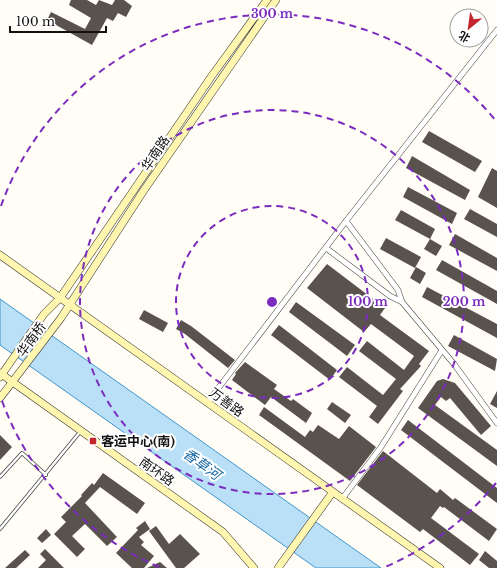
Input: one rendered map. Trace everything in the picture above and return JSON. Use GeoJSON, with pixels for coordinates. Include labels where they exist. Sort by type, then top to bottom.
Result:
{"type":"FeatureCollection","features":[{"type":"Feature","properties":{"kind":"main road","name":"华南路"},"geometry":{"type":"LineString","coordinates":[[44,314],[60,298],[211,77],[267,0]]}},
{"type":"Feature","properties":{"kind":"main road","name":"华南路"},"geometry":{"type":"LineString","coordinates":[[57,322],[196,113],[276,0]]}},
{"type":"Feature","properties":{"kind":"main road","name":"万善路"},"geometry":{"type":"LineString","coordinates":[[0,255],[342,500],[440,568]]}},
{"type":"Feature","properties":{"kind":"main road","name":"华南桥"},"geometry":{"type":"LineString","coordinates":[[0,375],[44,314]]}},
{"type":"Feature","properties":{"kind":"main road","name":"华南桥"},"geometry":{"type":"LineString","coordinates":[[13,383],[57,322]]}},
{"type":"Feature","properties":{"kind":"main road","name":"南环路"},"geometry":{"type":"LineString","coordinates":[[0,375],[223,532],[254,568]]}},
{"type":"Feature","properties":{"kind":"main road"},"geometry":{"type":"LineString","coordinates":[[0,398],[13,383]]}},
{"type":"Feature","properties":{"kind":"main road"},"geometry":{"type":"LineString","coordinates":[[278,568],[332,492]]}},
{"type":"Feature","properties":{"kind":"street"},"geometry":{"type":"LineString","coordinates":[[207,403],[346,221],[497,30]]}},
{"type":"Feature","properties":{"kind":"street"},"geometry":{"type":"LineString","coordinates":[[346,221],[398,290],[402,302]]}},
{"type":"Feature","properties":{"kind":"street"},"geometry":{"type":"LineString","coordinates":[[326,248],[383,290],[402,302],[442,350],[497,423]]}},
{"type":"Feature","properties":{"kind":"street"},"geometry":{"type":"LineString","coordinates":[[342,500],[381,447],[442,350]]}},
{"type":"Feature","properties":{"kind":"lane"},"geometry":{"type":"LineString","coordinates":[[0,529],[81,432]]}},
{"type":"Feature","properties":{"kind":"lane"},"geometry":{"type":"LineString","coordinates":[[0,476],[22,453],[46,475]]}},
{"type":"Feature","properties":{"kind":"water","name":"香草河"},"geometry":{"type":"Polygon","coordinates":[[[0,299],[381,568],[316,568],[0,345],[0,299]]]}},
{"type":"Feature","properties":{"kind":"building"},"geometry":{"type":"Polygon","coordinates":[[[71,0],[87,0],[96,5],[99,0],[112,5],[115,0],[124,0],[132,6],[126,17],[118,13],[113,21],[107,18],[92,45],[47,20],[51,12],[85,29],[91,18],[69,5],[71,0]]]}},
{"type":"Feature","properties":{"kind":"building"},"geometry":{"type":"Polygon","coordinates":[[[429,131],[482,161],[475,172],[422,142],[429,131]]]}},
{"type":"Feature","properties":{"kind":"building"},"geometry":{"type":"Polygon","coordinates":[[[412,156],[470,190],[465,200],[406,168],[412,156]]]}},
{"type":"Feature","properties":{"kind":"building"},"geometry":{"type":"Polygon","coordinates":[[[492,168],[497,171],[497,208],[478,197],[492,168]]]}},
{"type":"Feature","properties":{"kind":"building"},"geometry":{"type":"Polygon","coordinates":[[[408,187],[457,213],[452,224],[403,197],[408,187]]]}},
{"type":"Feature","properties":{"kind":"building"},"geometry":{"type":"Polygon","coordinates":[[[470,209],[497,224],[497,237],[464,219],[470,209]]]}},
{"type":"Feature","properties":{"kind":"building"},"geometry":{"type":"Polygon","coordinates":[[[401,210],[435,229],[430,239],[395,220],[401,210]]]}},
{"type":"Feature","properties":{"kind":"building"},"geometry":{"type":"Polygon","coordinates":[[[455,234],[497,258],[497,271],[449,245],[455,234]]]}},
{"type":"Feature","properties":{"kind":"building"},"geometry":{"type":"Polygon","coordinates":[[[386,238],[421,257],[415,268],[380,249],[386,238]]]}},
{"type":"Feature","properties":{"kind":"building"},"geometry":{"type":"Polygon","coordinates":[[[430,239],[442,246],[436,256],[424,249],[430,239]]]}},
{"type":"Feature","properties":{"kind":"building"},"geometry":{"type":"Polygon","coordinates":[[[442,260],[497,291],[497,304],[436,270],[442,260]]]}},
{"type":"Feature","properties":{"kind":"building"},"geometry":{"type":"Polygon","coordinates":[[[327,264],[385,308],[380,315],[429,351],[419,364],[421,366],[400,389],[403,391],[378,424],[369,417],[377,406],[339,377],[347,367],[383,395],[396,379],[359,351],[367,341],[404,370],[414,356],[371,324],[364,332],[307,288],[327,264]]]}},
{"type":"Feature","properties":{"kind":"building"},"geometry":{"type":"Polygon","coordinates":[[[416,267],[426,273],[420,284],[410,278],[416,267]]]}},
{"type":"Feature","properties":{"kind":"building"},"geometry":{"type":"Polygon","coordinates":[[[427,287],[497,324],[497,338],[422,297],[427,287]]]}},
{"type":"Feature","properties":{"kind":"building"},"geometry":{"type":"Polygon","coordinates":[[[296,302],[355,345],[347,356],[289,312],[296,302]]]}},
{"type":"Feature","properties":{"kind":"building"},"geometry":{"type":"Polygon","coordinates":[[[144,310],[168,323],[163,332],[139,319],[144,310]]]}},
{"type":"Feature","properties":{"kind":"building"},"geometry":{"type":"Polygon","coordinates":[[[181,320],[235,360],[228,368],[185,334],[176,329],[181,320]]]}},
{"type":"Feature","properties":{"kind":"building"},"geometry":{"type":"Polygon","coordinates":[[[279,325],[337,370],[330,380],[271,335],[279,325]]]}},
{"type":"Feature","properties":{"kind":"building"},"geometry":{"type":"Polygon","coordinates":[[[454,335],[497,359],[495,371],[448,346],[454,335]]]}},
{"type":"Feature","properties":{"kind":"building"},"geometry":{"type":"Polygon","coordinates":[[[245,362],[277,385],[274,389],[291,401],[293,399],[312,413],[306,423],[271,397],[265,405],[232,380],[236,374],[235,373],[245,362]]]}},
{"type":"Feature","properties":{"kind":"building"},"geometry":{"type":"Polygon","coordinates":[[[443,379],[455,383],[491,426],[481,435],[450,398],[446,401],[441,397],[435,405],[497,450],[497,466],[418,408],[437,381],[443,379]]]}},
{"type":"Feature","properties":{"kind":"building"},"geometry":{"type":"Polygon","coordinates":[[[497,391],[497,408],[490,404],[497,391]]]}},
{"type":"Feature","properties":{"kind":"building"},"geometry":{"type":"Polygon","coordinates":[[[332,402],[351,415],[345,423],[327,409],[332,402]]]}},
{"type":"Feature","properties":{"kind":"building"},"geometry":{"type":"Polygon","coordinates":[[[264,407],[305,437],[310,430],[313,432],[318,425],[339,439],[349,426],[376,447],[350,481],[259,415],[264,407]]]}},
{"type":"Feature","properties":{"kind":"building"},"geometry":{"type":"Polygon","coordinates":[[[408,420],[497,488],[497,503],[401,430],[408,420]]]}},
{"type":"Feature","properties":{"kind":"building"},"geometry":{"type":"Polygon","coordinates":[[[0,435],[12,447],[0,460],[0,435]]]}},
{"type":"Feature","properties":{"kind":"building"},"geometry":{"type":"Polygon","coordinates":[[[383,451],[437,493],[440,489],[453,500],[455,498],[497,529],[489,541],[444,507],[443,508],[440,506],[431,518],[479,554],[470,565],[423,529],[420,532],[357,485],[383,451]]]}},
{"type":"Feature","properties":{"kind":"building"},"geometry":{"type":"Polygon","coordinates":[[[103,473],[145,503],[137,514],[100,487],[85,503],[117,537],[107,546],[85,524],[72,536],[85,549],[77,557],[54,534],[66,522],[61,517],[82,496],[81,495],[92,483],[94,485],[103,473]]]}},
{"type":"Feature","properties":{"kind":"building"},"geometry":{"type":"Polygon","coordinates":[[[145,521],[150,529],[139,537],[144,542],[141,545],[154,556],[144,568],[132,568],[116,553],[138,530],[136,528],[145,521]]]}},
{"type":"Feature","properties":{"kind":"building"},"geometry":{"type":"Polygon","coordinates":[[[156,526],[169,544],[180,534],[200,554],[184,568],[176,568],[149,531],[156,526]]]}},
{"type":"Feature","properties":{"kind":"building"},"geometry":{"type":"Polygon","coordinates":[[[46,529],[51,535],[42,543],[37,538],[46,529]]]}},
{"type":"Feature","properties":{"kind":"building"},"geometry":{"type":"Polygon","coordinates":[[[45,549],[64,568],[38,568],[46,560],[40,554],[45,549]]]}},
{"type":"Feature","properties":{"kind":"building"},"geometry":{"type":"Polygon","coordinates":[[[25,550],[30,555],[16,568],[5,568],[25,550]]]}},
{"type":"Feature","properties":{"kind":"building"},"geometry":{"type":"Polygon","coordinates":[[[485,551],[497,561],[497,568],[489,568],[479,560],[485,551]]]}},
{"type":"Feature","properties":{"kind":"building"},"geometry":{"type":"Polygon","coordinates":[[[160,562],[167,568],[147,568],[160,562]]]}},
{"type":"Feature","properties":{"kind":"place","name":"客运中心(南)"},"geometry":{"type":"Point","coordinates":[93,441]}}]}
